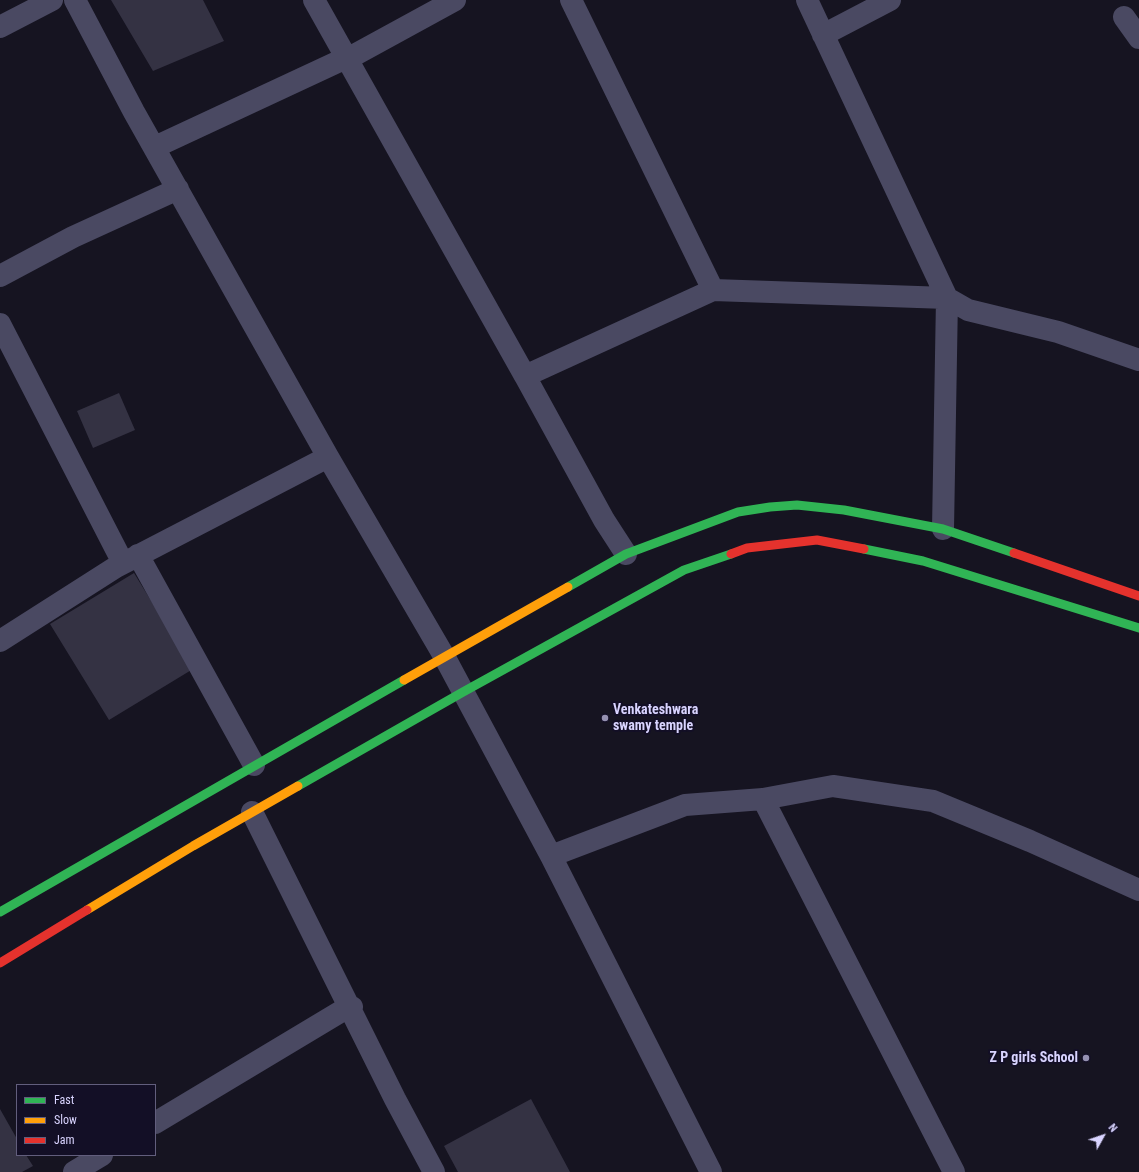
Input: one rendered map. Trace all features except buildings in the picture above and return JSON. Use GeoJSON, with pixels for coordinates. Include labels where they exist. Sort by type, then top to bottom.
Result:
{"type":"FeatureCollection","features":[{"type":"Feature","properties":{"kind":"main road"},"geometry":{"type":"LineString","coordinates":[[0,912],[444,656],[626,554],[738,512],[797,505],[844,510],[943,529],[1139,596]]}},
{"type":"Feature","properties":{"kind":"main road"},"geometry":{"type":"LineString","coordinates":[[0,963],[193,846],[463,692],[684,570],[747,548],[817,540],[923,561],[1139,628]]}},
{"type":"Feature","properties":{"kind":"street"},"geometry":{"type":"LineString","coordinates":[[0,27],[52,0]]}},
{"type":"Feature","properties":{"kind":"street"},"geometry":{"type":"LineString","coordinates":[[75,0],[134,112],[328,457],[444,656],[551,856],[711,1172]]}},
{"type":"Feature","properties":{"kind":"street"},"geometry":{"type":"LineString","coordinates":[[314,0],[604,520],[626,554]]}},
{"type":"Feature","properties":{"kind":"street"},"geometry":{"type":"LineString","coordinates":[[155,148],[346,58],[349,58],[455,0]]}},
{"type":"Feature","properties":{"kind":"street"},"geometry":{"type":"LineString","coordinates":[[571,0],[713,290]]}},
{"type":"Feature","properties":{"kind":"street"},"geometry":{"type":"LineString","coordinates":[[807,0],[947,298],[943,529]]}},
{"type":"Feature","properties":{"kind":"street"},"geometry":{"type":"LineString","coordinates":[[823,35],[890,0]]}},
{"type":"Feature","properties":{"kind":"street"},"geometry":{"type":"LineString","coordinates":[[1124,17],[1139,38]]}},
{"type":"Feature","properties":{"kind":"street"},"geometry":{"type":"LineString","coordinates":[[0,276],[73,237],[178,189]]}},
{"type":"Feature","properties":{"kind":"street"},"geometry":{"type":"LineString","coordinates":[[525,376],[713,290],[947,298],[968,310],[1058,332],[1139,360]]}},
{"type":"Feature","properties":{"kind":"street"},"geometry":{"type":"LineString","coordinates":[[0,324],[131,559],[254,765]]}},
{"type":"Feature","properties":{"kind":"street"},"geometry":{"type":"LineString","coordinates":[[0,641],[131,559],[328,457]]}},
{"type":"Feature","properties":{"kind":"street"},"geometry":{"type":"LineString","coordinates":[[551,856],[685,805],[763,799],[833,786],[933,800],[1030,841],[1139,890]]}},
{"type":"Feature","properties":{"kind":"street"},"geometry":{"type":"LineString","coordinates":[[763,799],[954,1172]]}},
{"type":"Feature","properties":{"kind":"street"},"geometry":{"type":"LineString","coordinates":[[252,812],[351,1007],[395,1099],[434,1172]]}},
{"type":"Feature","properties":{"kind":"street"},"geometry":{"type":"LineString","coordinates":[[156,1122],[351,1007]]}},
{"type":"Feature","properties":{"kind":"street"},"geometry":{"type":"LineString","coordinates":[[74,1172],[100,1156]]}},
{"type":"Feature","properties":{"kind":"traffic: fast"},"geometry":{"type":"LineString","coordinates":[[568,587],[626,554],[738,512],[770,507],[797,505],[844,510],[943,529],[1014,553]]}},
{"type":"Feature","properties":{"kind":"traffic: fast"},"geometry":{"type":"LineString","coordinates":[[864,549],[923,561],[1139,628]]}},
{"type":"Feature","properties":{"kind":"traffic: fast"},"geometry":{"type":"LineString","coordinates":[[298,786],[463,692],[684,570],[731,554]]}},
{"type":"Feature","properties":{"kind":"traffic: fast"},"geometry":{"type":"LineString","coordinates":[[0,912],[404,680]]}},
{"type":"Feature","properties":{"kind":"traffic: slow"},"geometry":{"type":"LineString","coordinates":[[404,680],[568,587]]}},
{"type":"Feature","properties":{"kind":"traffic: slow"},"geometry":{"type":"LineString","coordinates":[[87,910],[193,846],[298,786]]}},
{"type":"Feature","properties":{"kind":"traffic: jam"},"geometry":{"type":"LineString","coordinates":[[731,554],[747,548],[817,540],[864,549]]}},
{"type":"Feature","properties":{"kind":"traffic: jam"},"geometry":{"type":"LineString","coordinates":[[1014,553],[1139,596]]}},
{"type":"Feature","properties":{"kind":"traffic: jam"},"geometry":{"type":"LineString","coordinates":[[0,963],[87,910]]}},
{"type":"Feature","properties":{"kind":"place","name":"Venkateshwara swamy temple"},"geometry":{"type":"Point","coordinates":[605,718]}},
{"type":"Feature","properties":{"kind":"place","name":"Z P girls School"},"geometry":{"type":"Point","coordinates":[1086,1058]}}]}
